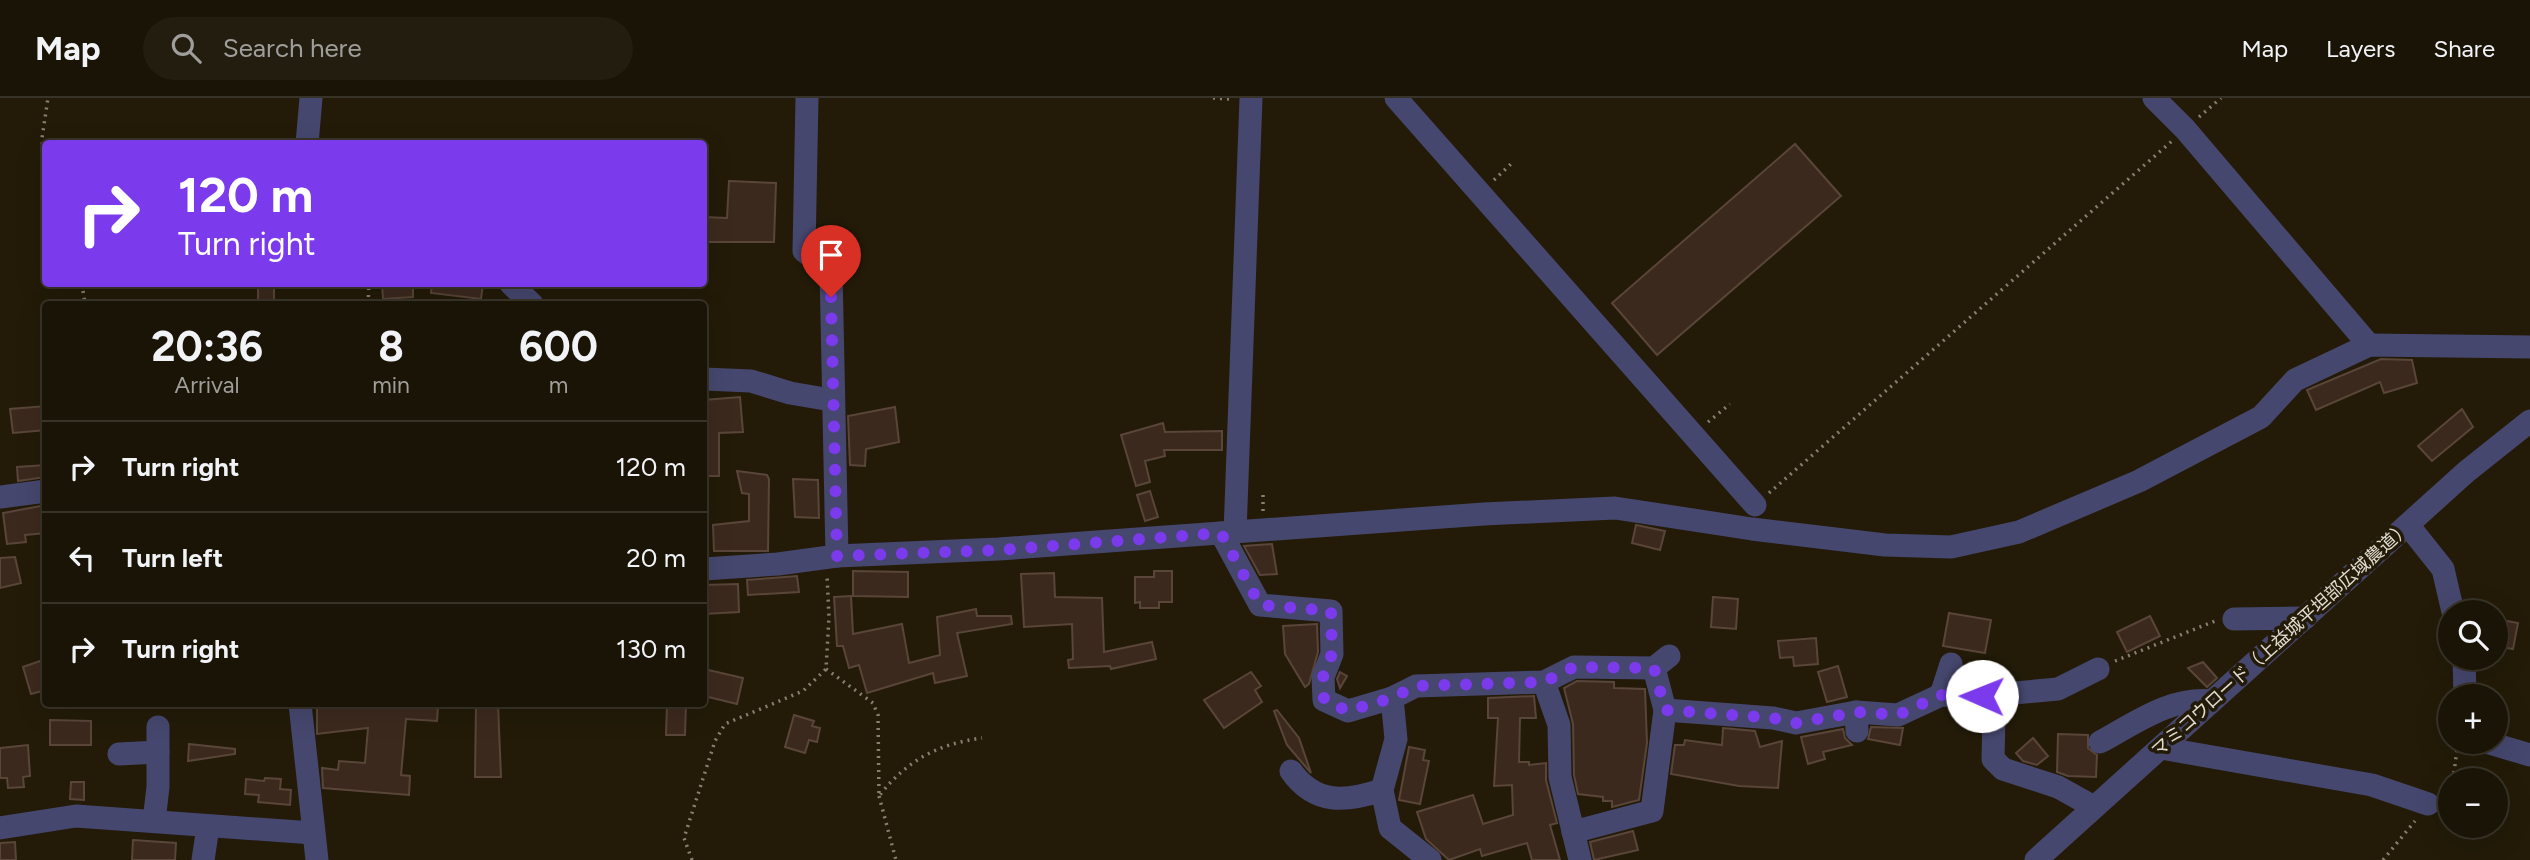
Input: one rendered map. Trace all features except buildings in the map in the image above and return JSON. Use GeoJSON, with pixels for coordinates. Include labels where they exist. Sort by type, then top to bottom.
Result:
{"type":"FeatureCollection","features":[{"type":"Feature","properties":{"kind":"street"},"geometry":{"type":"LineString","coordinates":[[307,140],[311,98]]}},
{"type":"Feature","properties":{"kind":"street"},"geometry":{"type":"LineString","coordinates":[[807,98],[804,251],[831,271],[832,557]]}},
{"type":"Feature","properties":{"kind":"street"},"geometry":{"type":"LineString","coordinates":[[1251,98],[1228,533],[1260,605],[1336,604],[1332,654],[1323,677],[1324,700],[1348,711],[1392,698],[1416,686],[1544,682],[1574,667],[1662,662],[1665,710],[1652,811],[1573,832]]}},
{"type":"Feature","properties":{"kind":"street"},"geometry":{"type":"LineString","coordinates":[[1396,98],[1755,505]]}},
{"type":"Feature","properties":{"kind":"street"},"geometry":{"type":"LineString","coordinates":[[2154,98],[2185,129],[2369,345]]}},
{"type":"Feature","properties":{"kind":"street"},"geometry":{"type":"LineString","coordinates":[[513,287],[529,301]]}},
{"type":"Feature","properties":{"kind":"street"},"geometry":{"type":"LineString","coordinates":[[707,569],[832,557],[999,550],[1484,514],[1615,508],[1752,529],[1885,545],[1951,547],[2019,532],[2139,481],[2261,417],[2295,380],[2369,345],[2530,347]]}},
{"type":"Feature","properties":{"kind":"street"},"geometry":{"type":"LineString","coordinates":[[707,379],[751,381],[790,393],[831,400]]}},
{"type":"Feature","properties":{"kind":"street","name":"マミコウロード（上益城平坦部広域農道）"},"geometry":{"type":"LineString","coordinates":[[2036,860],[2408,525],[2530,421]]}},
{"type":"Feature","properties":{"kind":"street"},"geometry":{"type":"LineString","coordinates":[[0,497],[42,492]]}},
{"type":"Feature","properties":{"kind":"street"},"geometry":{"type":"LineString","coordinates":[[2408,525],[2442,569],[2450,600]]}},
{"type":"Feature","properties":{"kind":"street"},"geometry":{"type":"LineString","coordinates":[[2234,619],[2305,618]]}},
{"type":"Feature","properties":{"kind":"street"},"geometry":{"type":"LineString","coordinates":[[1941,695],[1951,664]]}},
{"type":"Feature","properties":{"kind":"street"},"geometry":{"type":"LineString","coordinates":[[1665,710],[1773,718],[1796,723],[1856,722],[1898,715],[1941,695],[1982,696],[2058,689],[2098,669]]}},
{"type":"Feature","properties":{"kind":"street"},"geometry":{"type":"LineString","coordinates":[[1544,682],[1559,725],[1560,777],[1580,860]]}},
{"type":"Feature","properties":{"kind":"street"},"geometry":{"type":"LineString","coordinates":[[1392,698],[1396,739],[1382,790],[1390,828],[1430,860]]}},
{"type":"Feature","properties":{"kind":"street"},"geometry":{"type":"LineString","coordinates":[[2100,742],[2170,705],[2193,699],[2212,701]]}},
{"type":"Feature","properties":{"kind":"street"},"geometry":{"type":"LineString","coordinates":[[300,707],[317,860]]}},
{"type":"Feature","properties":{"kind":"street"},"geometry":{"type":"LineString","coordinates":[[1994,715],[1993,759],[2003,769],[2058,787],[2094,807]]}},
{"type":"Feature","properties":{"kind":"street"},"geometry":{"type":"LineString","coordinates":[[154,821],[159,786],[158,727]]}},
{"type":"Feature","properties":{"kind":"street"},"geometry":{"type":"LineString","coordinates":[[2161,748],[2372,785],[2428,804]]}},
{"type":"Feature","properties":{"kind":"street"},"geometry":{"type":"LineString","coordinates":[[2508,748],[2530,755]]}},
{"type":"Feature","properties":{"kind":"street"},"geometry":{"type":"LineString","coordinates":[[119,754],[158,752]]}},
{"type":"Feature","properties":{"kind":"street"},"geometry":{"type":"LineString","coordinates":[[1292,771],[1303,787],[1323,797],[1347,799],[1382,790]]}},
{"type":"Feature","properties":{"kind":"street"},"geometry":{"type":"LineString","coordinates":[[0,828],[76,816],[313,832]]}},
{"type":"Feature","properties":{"kind":"street"},"geometry":{"type":"LineString","coordinates":[[203,860],[208,827]]}},
{"type":"Feature","properties":{"kind":"path"},"geometry":{"type":"LineString","coordinates":[[42,140],[48,98]]}},
{"type":"Feature","properties":{"kind":"path"},"geometry":{"type":"LineString","coordinates":[[1755,505],[2221,98]]}},
{"type":"Feature","properties":{"kind":"path"},"geometry":{"type":"LineString","coordinates":[[1480,193],[1513,162]]}},
{"type":"Feature","properties":{"kind":"path"},"geometry":{"type":"LineString","coordinates":[[1693,434],[1730,404]]}},
{"type":"Feature","properties":{"kind":"path"},"geometry":{"type":"LineString","coordinates":[[692,860],[684,838],[715,741],[725,724],[803,691],[826,669],[832,557]]}},
{"type":"Feature","properties":{"kind":"path"},"geometry":{"type":"LineString","coordinates":[[2098,669],[2222,618],[2234,619]]}},
{"type":"Feature","properties":{"kind":"path"},"geometry":{"type":"LineString","coordinates":[[826,669],[873,703],[878,715],[878,796],[896,860]]}},
{"type":"Feature","properties":{"kind":"path"},"geometry":{"type":"LineString","coordinates":[[878,796],[916,757],[951,742],[982,738]]}},
{"type":"Feature","properties":{"kind":"route"},"geometry":{"type":"LineString","coordinates":[[831,297],[831,400],[837,556],[999,550],[1221,533],[1260,605],[1331,611],[1332,654],[1323,677],[1324,700],[1348,711],[1392,698],[1416,686],[1471,682],[1544,682],[1574,667],[1654,668],[1665,710],[1773,718],[1796,723],[1856,712],[1898,715],[1941,695],[1982,696]]}}]}
